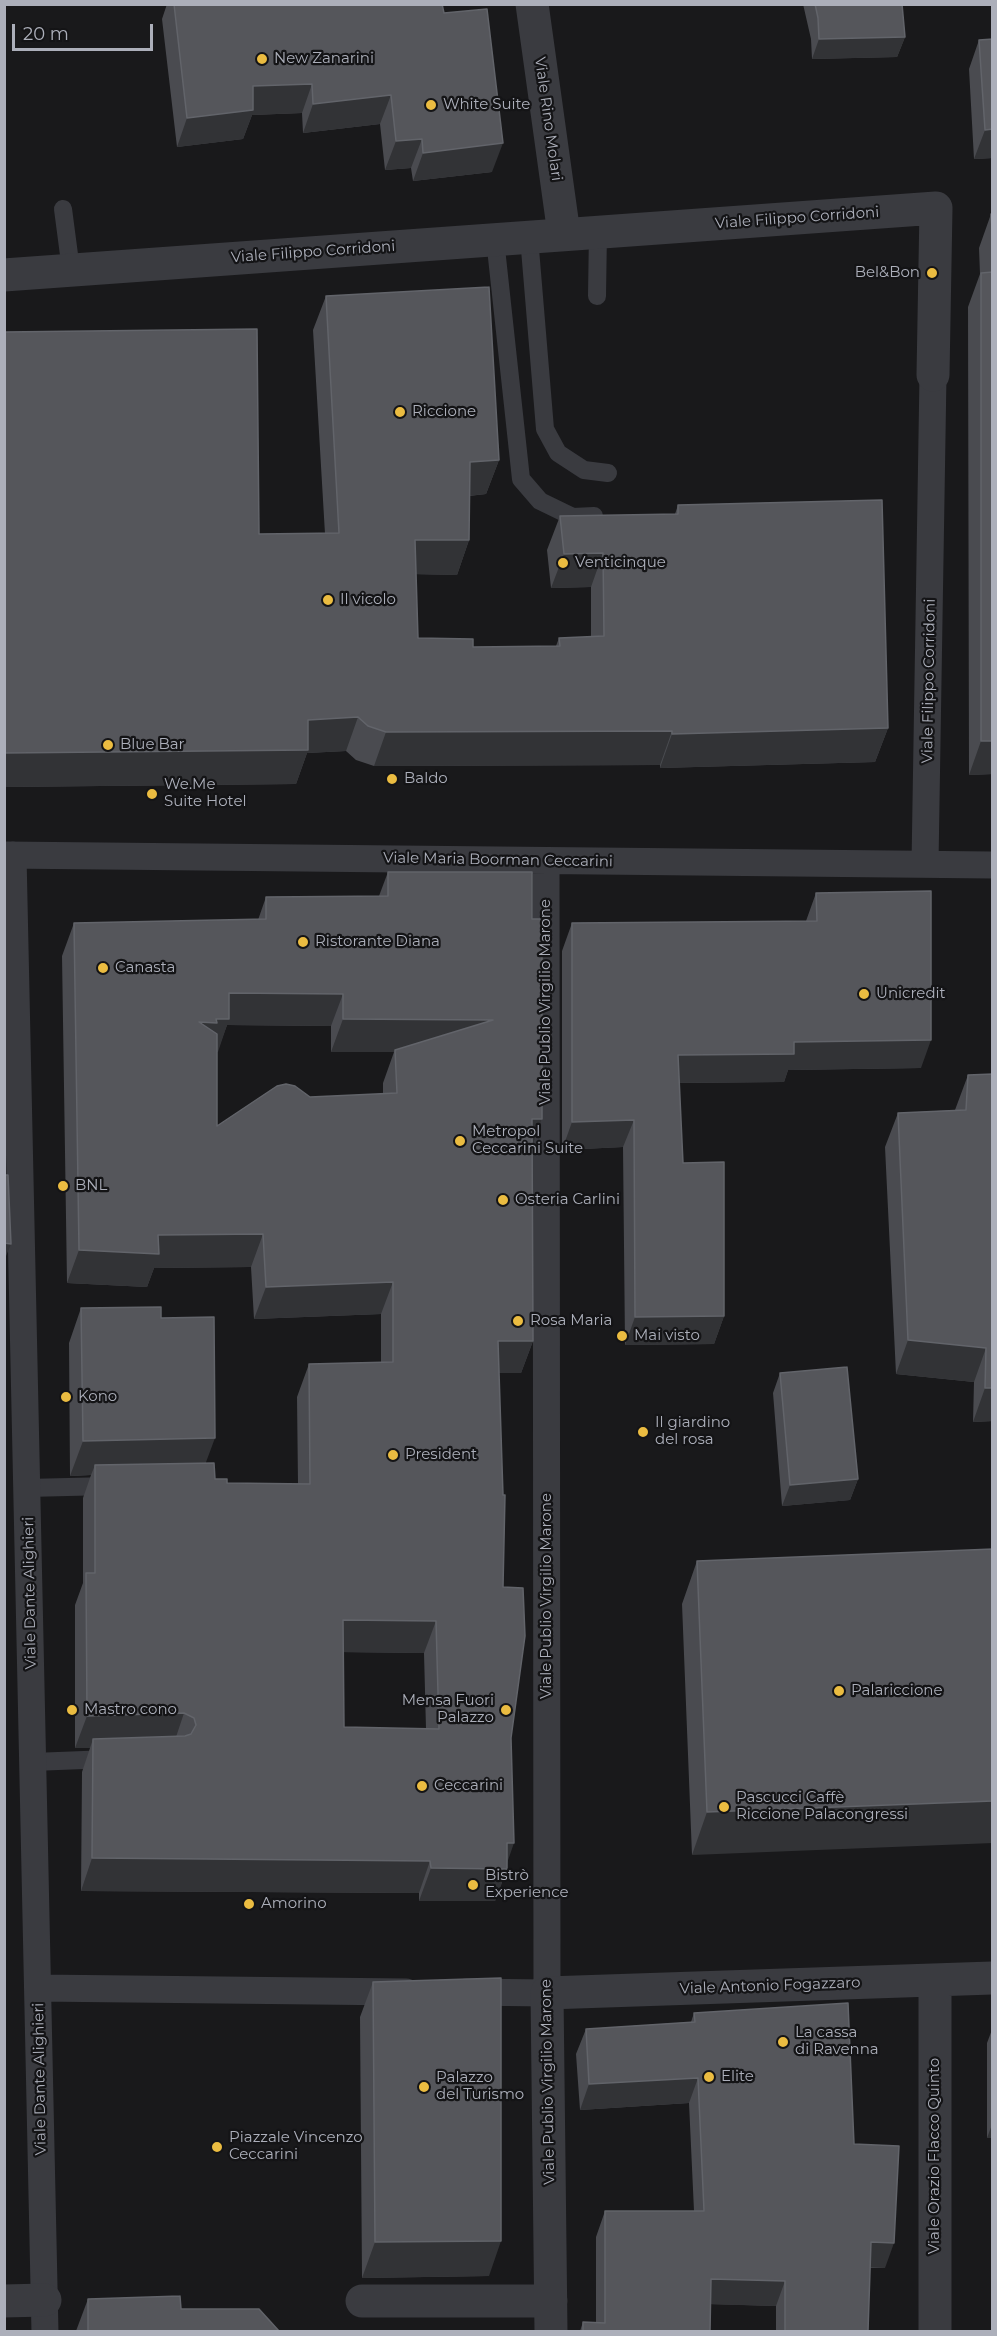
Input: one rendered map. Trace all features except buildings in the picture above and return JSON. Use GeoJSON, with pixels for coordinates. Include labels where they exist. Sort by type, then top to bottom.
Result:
{"type":"FeatureCollection","features":[{"type":"Feature","properties":{"kind":"street","name":"Viale Rino Molari"},"geometry":{"type":"LineString","coordinates":[[532,4],[564,234]]}},
{"type":"Feature","properties":{"kind":"street","name":"Viale Filippo Corridoni"},"geometry":{"type":"LineString","coordinates":[[4,275],[936,208],[925,864]]}},
{"type":"Feature","properties":{"kind":"street","name":"Viale Maria Boorman Ceccarini"},"geometry":{"type":"LineString","coordinates":[[9,855],[993,865]]}},
{"type":"Feature","properties":{"kind":"street","name":"Viale Dante Alighieri"},"geometry":{"type":"LineString","coordinates":[[9,855],[14,1314],[27,1488],[45,2316]]}},
{"type":"Feature","properties":{"kind":"street","name":"Viale Publio Virgilio Marone"},"geometry":{"type":"LineString","coordinates":[[546,861],[547,1993],[551,2316]]}},
{"type":"Feature","properties":{"kind":"street","name":"Viale Antonio Fogazzaro"},"geometry":{"type":"LineString","coordinates":[[547,1993],[993,1978]]}},
{"type":"Feature","properties":{"kind":"street","name":"Viale Orazio Flacco Quinto"},"geometry":{"type":"LineString","coordinates":[[935,1980],[935,2331]]}},
{"type":"Feature","properties":{"kind":"street"},"geometry":{"type":"LineString","coordinates":[[38,1988],[547,1993]]}},
{"type":"Feature","properties":{"kind":"street"},"geometry":{"type":"LineString","coordinates":[[4,2301],[45,2316]]}},
{"type":"Feature","properties":{"kind":"street"},"geometry":{"type":"LineString","coordinates":[[362,2301],[551,2316]]}},
{"type":"Feature","properties":{"kind":"lane"},"geometry":{"type":"LineString","coordinates":[[63,209],[70,270]]}},
{"type":"Feature","properties":{"kind":"lane"},"geometry":{"type":"LineString","coordinates":[[597,296],[598,231]]}},
{"type":"Feature","properties":{"kind":"lane"},"geometry":{"type":"LineString","coordinates":[[529,237],[545,429],[558,453],[584,470],[608,473]]}},
{"type":"Feature","properties":{"kind":"lane"},"geometry":{"type":"LineString","coordinates":[[495,239],[521,479],[540,501],[573,517],[602,516]]}},
{"type":"Feature","properties":{"kind":"lane"},"geometry":{"type":"LineString","coordinates":[[27,1488],[123,1486]]}},
{"type":"Feature","properties":{"kind":"lane"},"geometry":{"type":"LineString","coordinates":[[33,1762],[126,1759]]}},
{"type":"Feature","properties":{"kind":"place","name":"New Zanarini"},"geometry":{"type":"Point","coordinates":[262,59]}},
{"type":"Feature","properties":{"kind":"place","name":"White Suite"},"geometry":{"type":"Point","coordinates":[431,105]}},
{"type":"Feature","properties":{"kind":"place","name":"Bel&Bon"},"geometry":{"type":"Point","coordinates":[932,273]}},
{"type":"Feature","properties":{"kind":"place","name":"Riccione"},"geometry":{"type":"Point","coordinates":[400,412]}},
{"type":"Feature","properties":{"kind":"place","name":"Venticinque"},"geometry":{"type":"Point","coordinates":[563,563]}},
{"type":"Feature","properties":{"kind":"place","name":"Il vicolo"},"geometry":{"type":"Point","coordinates":[328,600]}},
{"type":"Feature","properties":{"kind":"place","name":"Blue Bar"},"geometry":{"type":"Point","coordinates":[108,745]}},
{"type":"Feature","properties":{"kind":"place","name":"Baldo"},"geometry":{"type":"Point","coordinates":[392,779]}},
{"type":"Feature","properties":{"kind":"place","name":"We.Me Suite Hotel"},"geometry":{"type":"Point","coordinates":[152,794]}},
{"type":"Feature","properties":{"kind":"place","name":"Ristorante Diana"},"geometry":{"type":"Point","coordinates":[303,942]}},
{"type":"Feature","properties":{"kind":"place","name":"Canasta"},"geometry":{"type":"Point","coordinates":[103,968]}},
{"type":"Feature","properties":{"kind":"place","name":"Unicredit"},"geometry":{"type":"Point","coordinates":[864,994]}},
{"type":"Feature","properties":{"kind":"place","name":"Metropol Ceccarini Suite"},"geometry":{"type":"Point","coordinates":[460,1141]}},
{"type":"Feature","properties":{"kind":"place","name":"BNL"},"geometry":{"type":"Point","coordinates":[63,1186]}},
{"type":"Feature","properties":{"kind":"place","name":"Osteria Carlini"},"geometry":{"type":"Point","coordinates":[503,1200]}},
{"type":"Feature","properties":{"kind":"place","name":"Rosa Maria"},"geometry":{"type":"Point","coordinates":[518,1321]}},
{"type":"Feature","properties":{"kind":"place","name":"Mai visto"},"geometry":{"type":"Point","coordinates":[622,1336]}},
{"type":"Feature","properties":{"kind":"place","name":"Kono"},"geometry":{"type":"Point","coordinates":[66,1397]}},
{"type":"Feature","properties":{"kind":"place","name":"Il giardino del rosa"},"geometry":{"type":"Point","coordinates":[643,1432]}},
{"type":"Feature","properties":{"kind":"place","name":"President"},"geometry":{"type":"Point","coordinates":[393,1455]}},
{"type":"Feature","properties":{"kind":"place","name":"Palariccione"},"geometry":{"type":"Point","coordinates":[839,1691]}},
{"type":"Feature","properties":{"kind":"place","name":"Mastro cono"},"geometry":{"type":"Point","coordinates":[72,1710]}},
{"type":"Feature","properties":{"kind":"place","name":"Mensa Fuori Palazzo"},"geometry":{"type":"Point","coordinates":[506,1710]}},
{"type":"Feature","properties":{"kind":"place","name":"Ceccarini"},"geometry":{"type":"Point","coordinates":[422,1786]}},
{"type":"Feature","properties":{"kind":"place","name":"Pascucci Caffè Riccione Palacongressi"},"geometry":{"type":"Point","coordinates":[724,1807]}},
{"type":"Feature","properties":{"kind":"place","name":"Bistrò Experience"},"geometry":{"type":"Point","coordinates":[473,1885]}},
{"type":"Feature","properties":{"kind":"place","name":"Amorino"},"geometry":{"type":"Point","coordinates":[249,1904]}},
{"type":"Feature","properties":{"kind":"place","name":"La cassa di Ravenna"},"geometry":{"type":"Point","coordinates":[783,2042]}},
{"type":"Feature","properties":{"kind":"place","name":"Elite"},"geometry":{"type":"Point","coordinates":[709,2077]}},
{"type":"Feature","properties":{"kind":"place","name":"Palazzo del Turismo"},"geometry":{"type":"Point","coordinates":[424,2087]}},
{"type":"Feature","properties":{"kind":"place","name":"Piazzale Vincenzo Ceccarini"},"geometry":{"type":"Point","coordinates":[217,2147]}}]}
